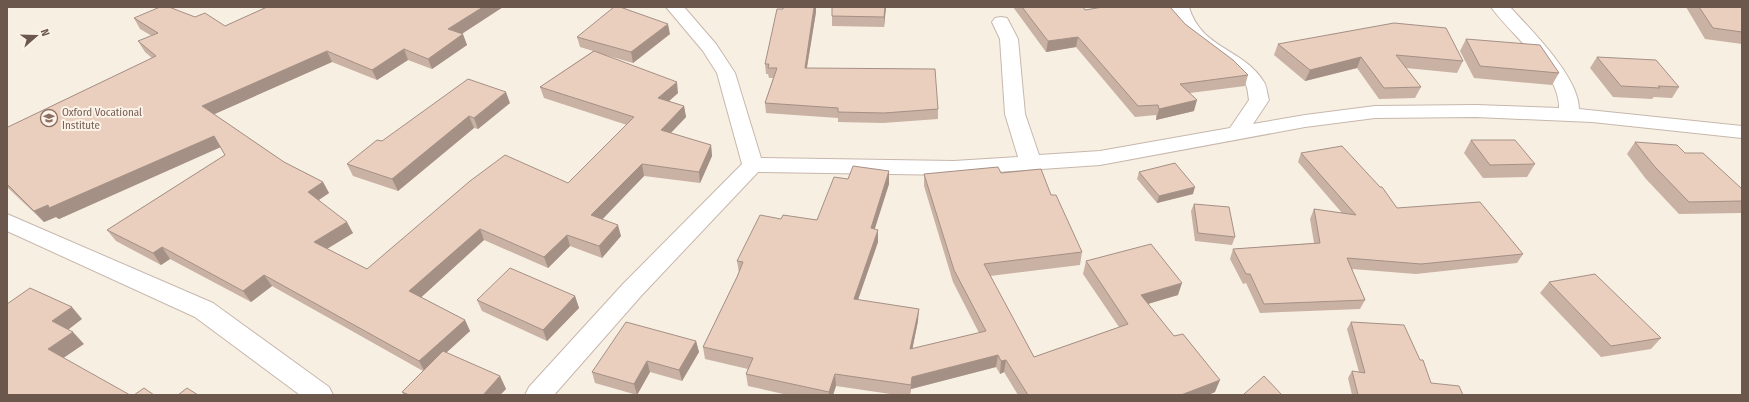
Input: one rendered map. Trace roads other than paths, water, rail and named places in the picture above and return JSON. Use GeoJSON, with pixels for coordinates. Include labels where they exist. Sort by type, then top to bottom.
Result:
{"type":"FeatureCollection","features":[{"type":"Feature","properties":{"kind":"street"},"geometry":{"type":"LineString","coordinates":[[675,7],[710,48],[726,73],[753,165]]}},
{"type":"Feature","properties":{"kind":"street"},"geometry":{"type":"LineString","coordinates":[[1180,7],[1184,20],[1204,43],[1238,66],[1254,82],[1259,100],[1237,133]]}},
{"type":"Feature","properties":{"kind":"street"},"geometry":{"type":"LineString","coordinates":[[1500,7],[1532,40],[1550,65],[1569,98],[1569,115]]}},
{"type":"Feature","properties":{"kind":"street"},"geometry":{"type":"LineString","coordinates":[[1001,22],[1009,39],[1015,114],[1031,163]]}},
{"type":"Feature","properties":{"kind":"street"},"geometry":{"type":"LineString","coordinates":[[538,395],[632,290],[753,165],[954,168],[1100,158],[1305,121],[1375,112],[1476,111],[1569,115],[1742,132]]}},
{"type":"Feature","properties":{"kind":"street"},"geometry":{"type":"LineString","coordinates":[[7,222],[204,310],[320,395]]}},
{"type":"Feature","properties":{"kind":"place","name":"Oxford Vocational Institute"},"geometry":{"type":"Point","coordinates":[49,118]}}]}
